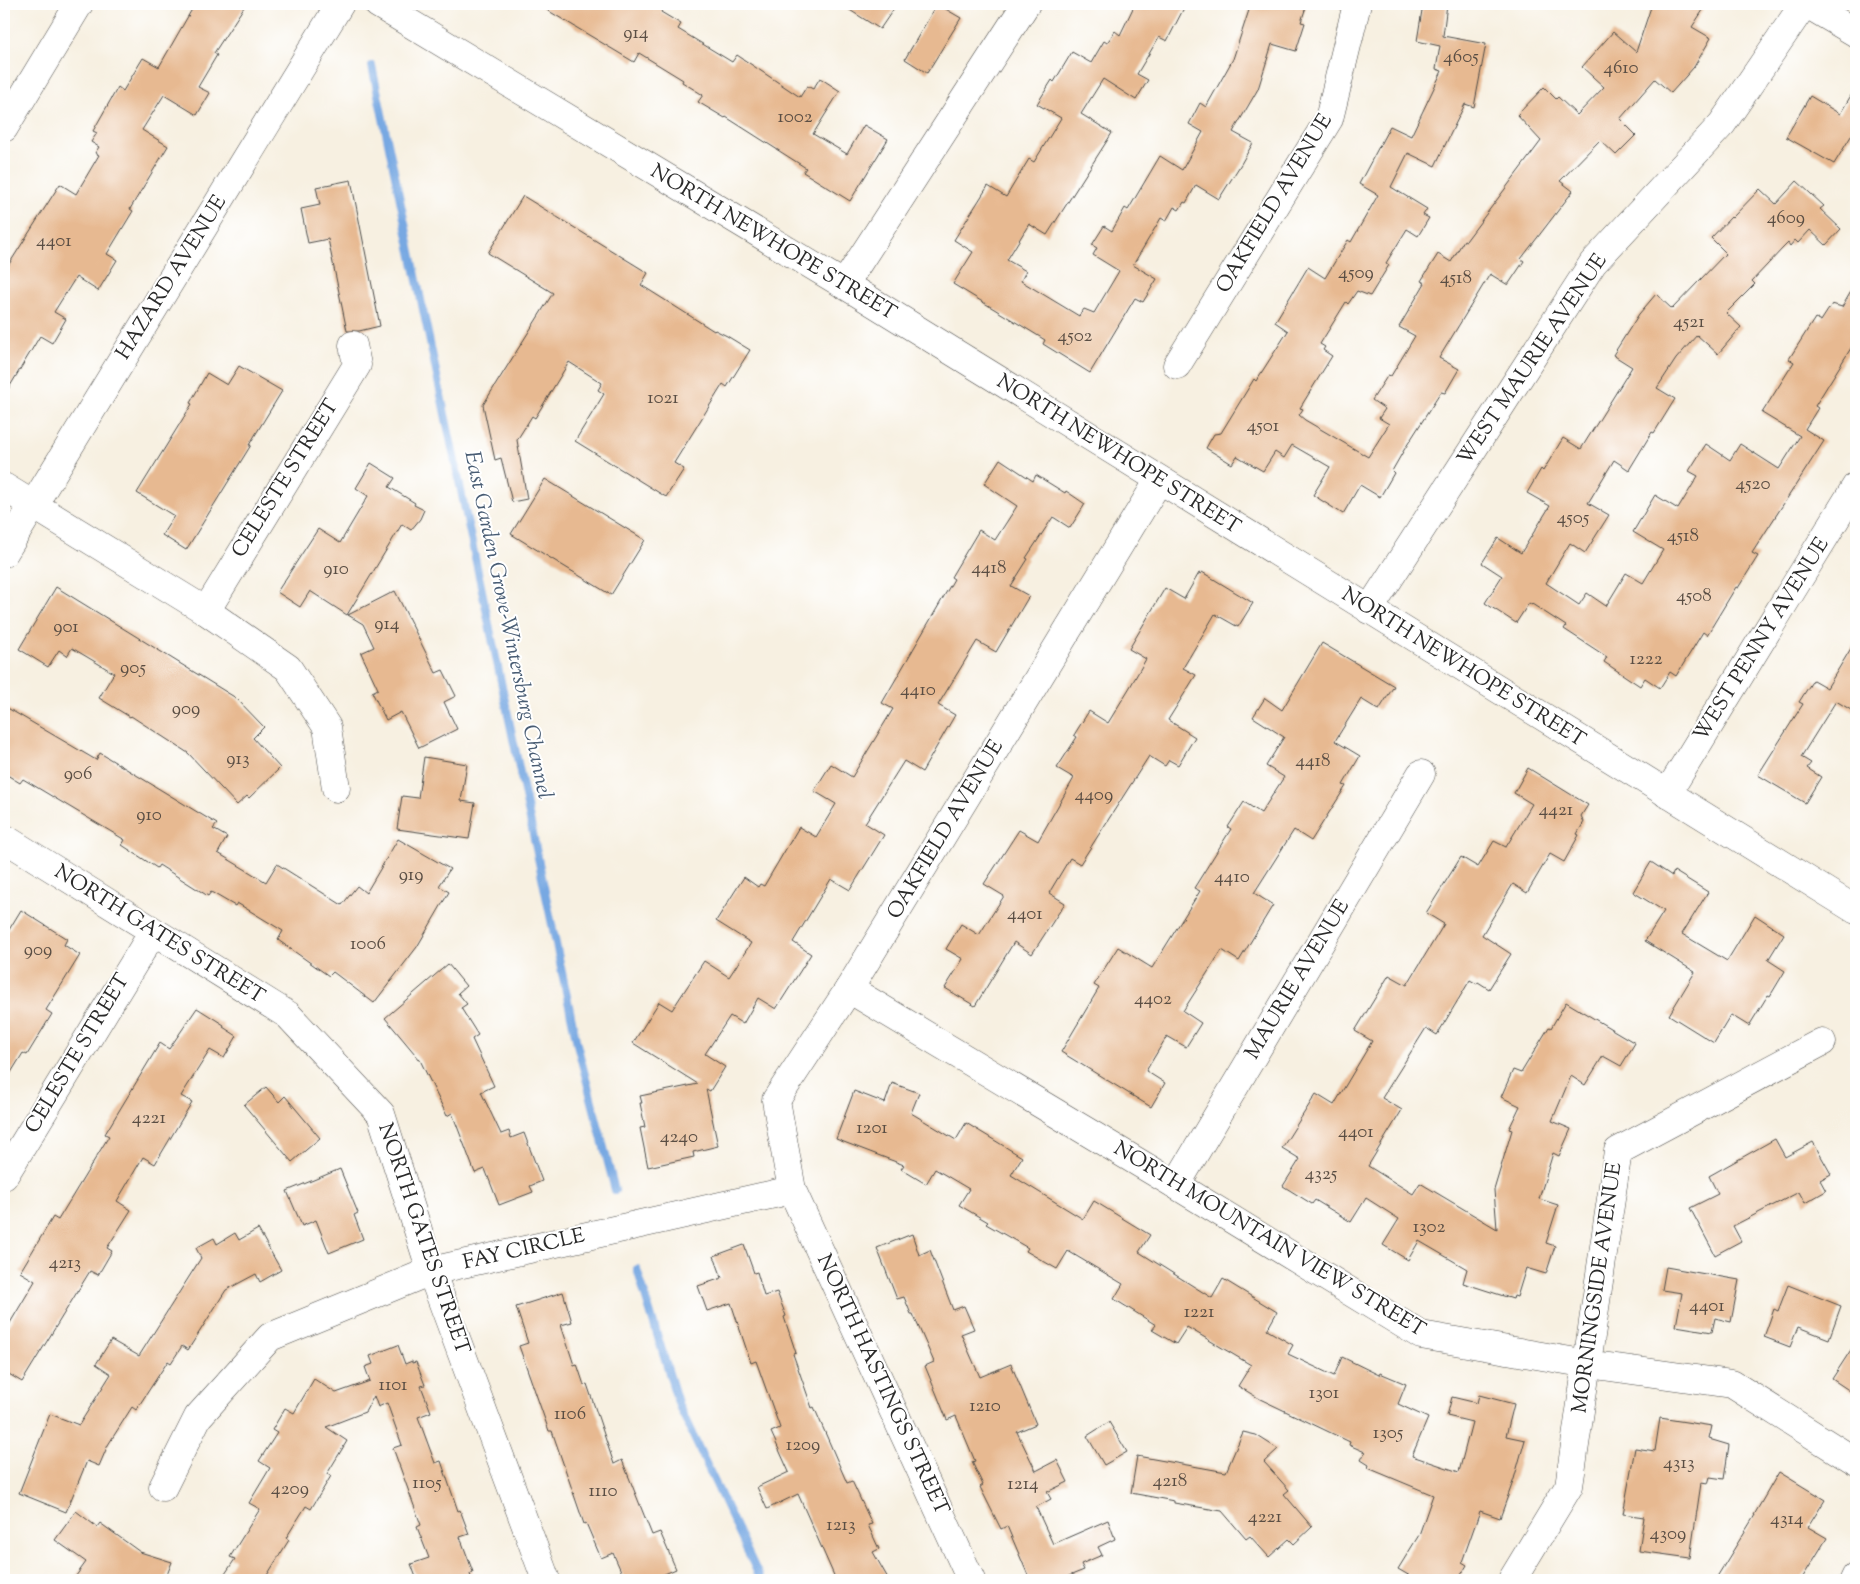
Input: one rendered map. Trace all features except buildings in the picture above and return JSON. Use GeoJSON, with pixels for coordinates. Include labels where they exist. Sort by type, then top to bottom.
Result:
{"type":"FeatureCollection","features":[{"type":"Feature","properties":{"kind":"street"},"geometry":{"type":"LineString","coordinates":[[4,128],[79,4]]}},
{"type":"Feature","properties":{"kind":"street","name":"HAZARD AVENUE"},"geometry":{"type":"LineString","coordinates":[[4,553],[340,4]]}},
{"type":"Feature","properties":{"kind":"street","name":"NORTH NEWHOPE STREET"},"geometry":{"type":"LineString","coordinates":[[378,4],[844,285],[1856,910]]}},
{"type":"Feature","properties":{"kind":"street"},"geometry":{"type":"LineString","coordinates":[[844,285],[1026,4]]}},
{"type":"Feature","properties":{"kind":"street","name":"OAKFIELD AVENUE"},"geometry":{"type":"LineString","coordinates":[[1177,365],[1329,119],[1357,4]]}},
{"type":"Feature","properties":{"kind":"street"},"geometry":{"type":"LineString","coordinates":[[1806,4],[1856,33]]}},
{"type":"Feature","properties":{"kind":"street","name":"WEST MAURIE AVENUE"},"geometry":{"type":"LineString","coordinates":[[1369,610],[1593,263],[1722,124],[1806,4]]}},
{"type":"Feature","properties":{"kind":"street","name":"CELESTE STREET"},"geometry":{"type":"LineString","coordinates":[[206,610],[357,365],[353,346]]}},
{"type":"Feature","properties":{"kind":"street","name":"OAKFIELD AVENUE"},"geometry":{"type":"LineString","coordinates":[[792,1190],[776,1100],[849,989],[1159,480]]}},
{"type":"Feature","properties":{"kind":"street","name":"WEST PENNY AVENUE"},"geometry":{"type":"LineString","coordinates":[[1667,794],[1856,486]]}},
{"type":"Feature","properties":{"kind":"street"},"geometry":{"type":"LineString","coordinates":[[4,488],[206,610],[288,668],[327,727],[336,788]]}},
{"type":"Feature","properties":{"kind":"street","name":"MAURIE AVENUE"},"geometry":{"type":"LineString","coordinates":[[1176,1185],[1421,774]]}},
{"type":"Feature","properties":{"kind":"street","name":"NORTH GATES STREET"},"geometry":{"type":"LineString","coordinates":[[4,838],[288,1015],[381,1114],[431,1270],[546,1580]]}},
{"type":"Feature","properties":{"kind":"street","name":"CELESTE STREET"},"geometry":{"type":"LineString","coordinates":[[4,1176],[153,932]]}},
{"type":"Feature","properties":{"kind":"street","name":"NORTH MOUNTAIN VIEW STREET"},"geometry":{"type":"LineString","coordinates":[[849,989],[1422,1335],[1588,1364],[1732,1384],[1856,1462]]}},
{"type":"Feature","properties":{"kind":"street","name":"MORNINGSIDE AVENUE"},"geometry":{"type":"LineString","coordinates":[[1512,1580],[1569,1486],[1618,1151],[1822,1042]]}},
{"type":"Feature","properties":{"kind":"street","name":"FAY CIRCLE"},"geometry":{"type":"LineString","coordinates":[[163,1487],[198,1417],[270,1337],[431,1270],[792,1190]]}},
{"type":"Feature","properties":{"kind":"street","name":"NORTH HASTINGS STREET"},"geometry":{"type":"LineString","coordinates":[[792,1190],[972,1580]]}},
{"type":"Feature","properties":{"kind":"street"},"geometry":{"type":"LineString","coordinates":[[1854,1580],[1856,1576]]}},
{"type":"Feature","properties":{"kind":"waterway","name":"East Garden Grove-Wintersburg Channel"},"geometry":{"type":"LineString","coordinates":[[372,66],[577,1044],[615,1190]]}},
{"type":"Feature","properties":{"kind":"waterway","name":"East Garden Grove-Wintersburg Channel"},"geometry":{"type":"LineString","coordinates":[[637,1269],[679,1406],[761,1580]]}}]}
